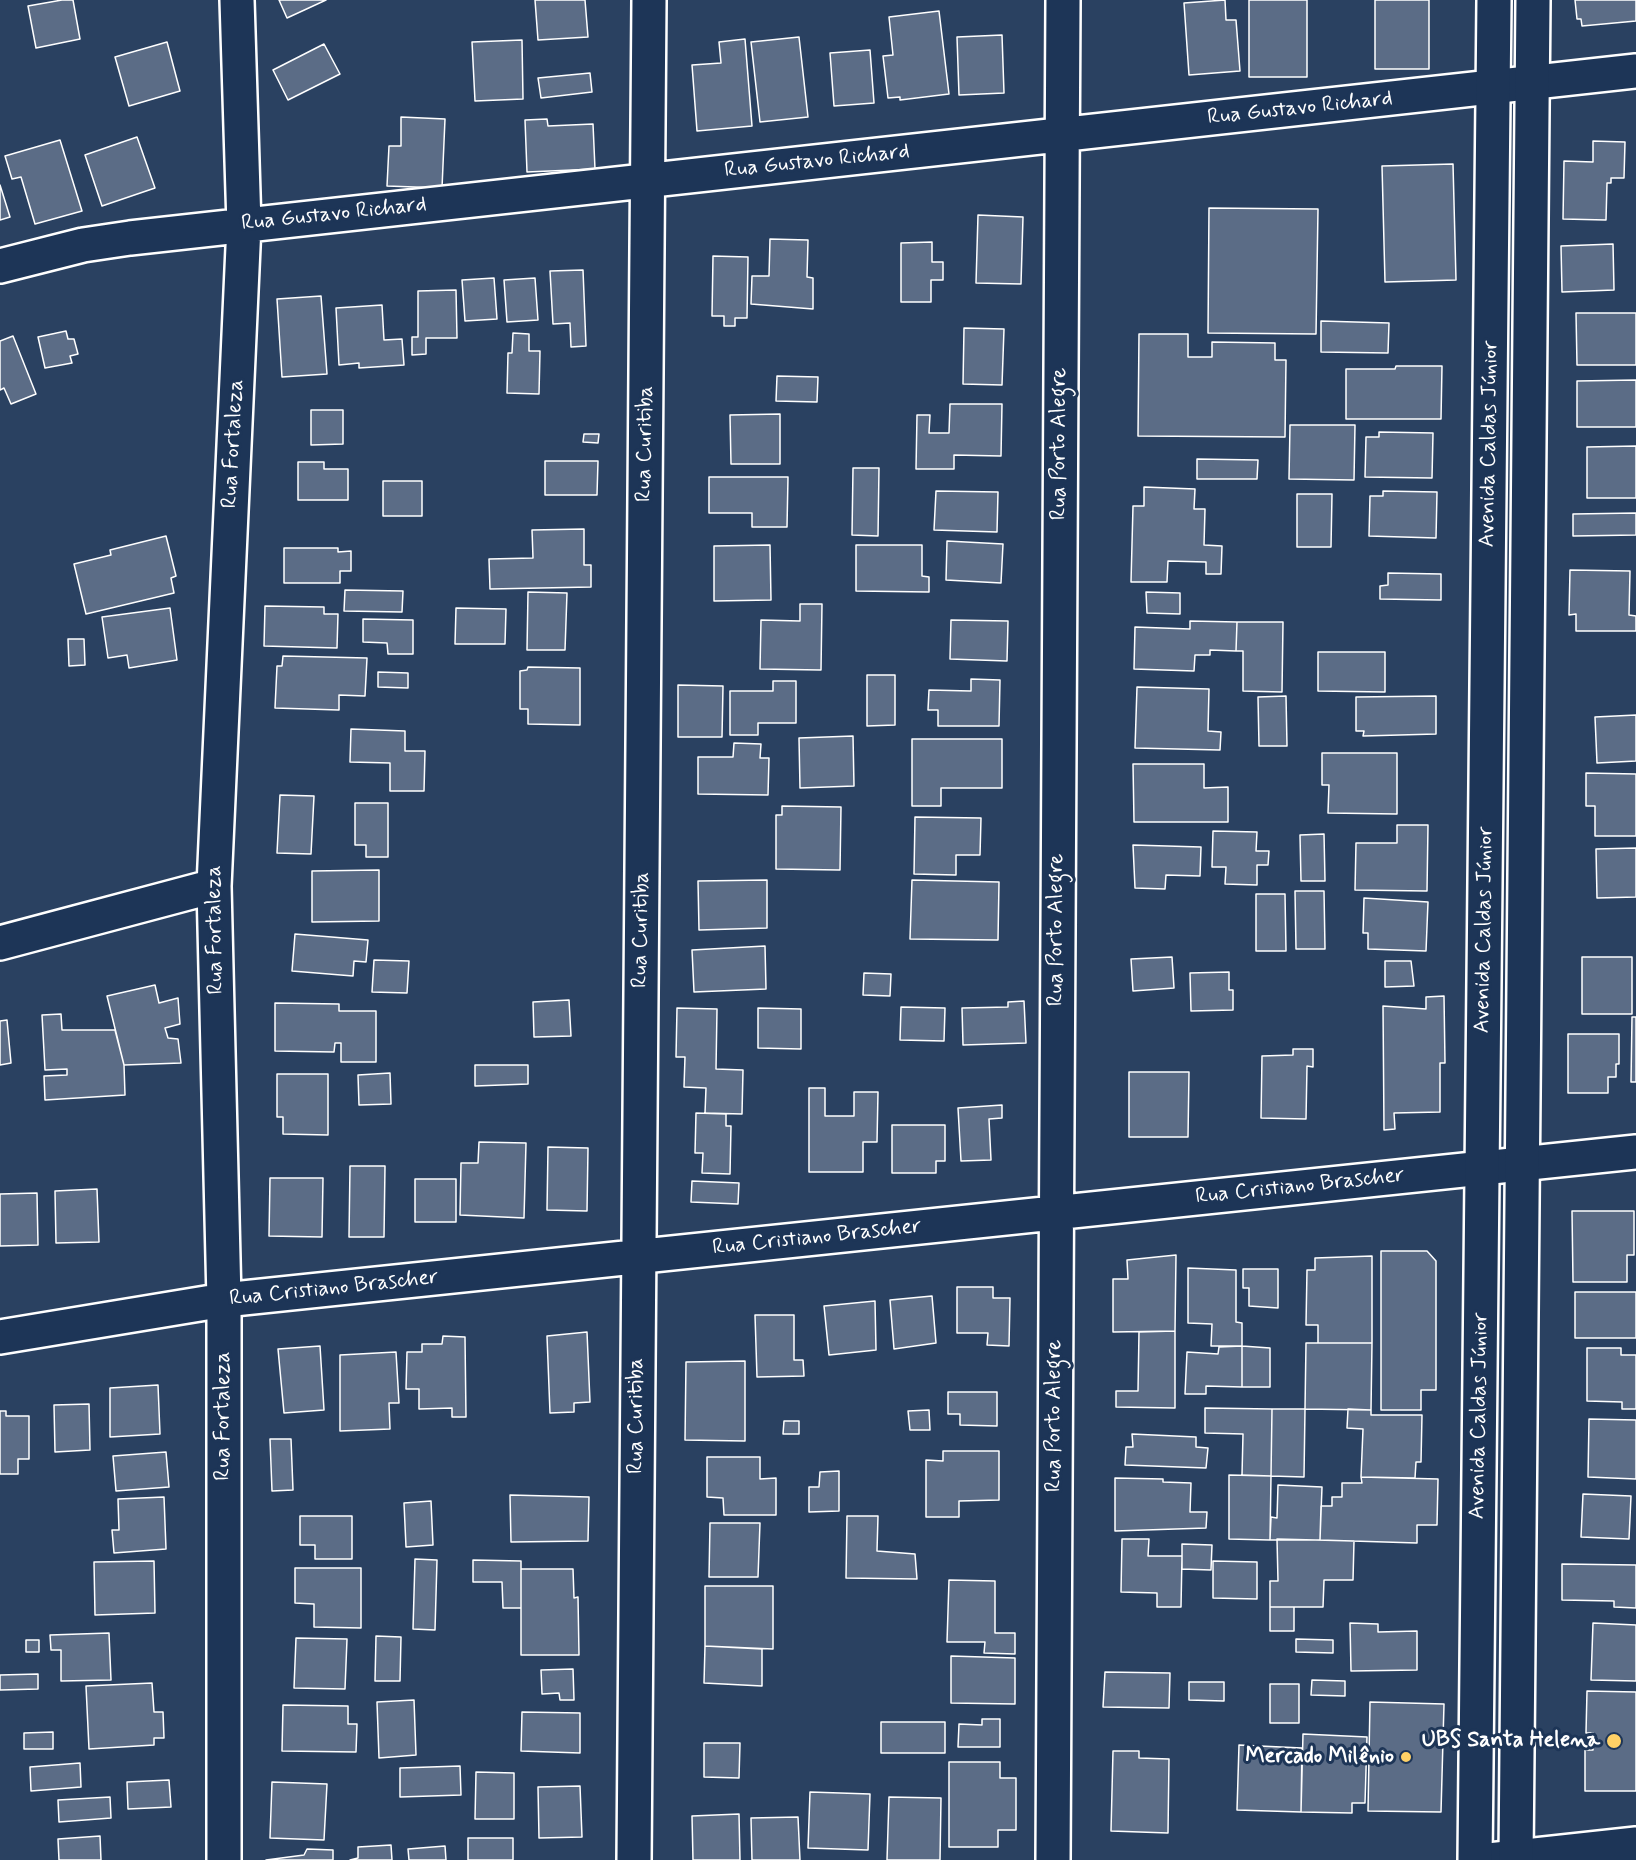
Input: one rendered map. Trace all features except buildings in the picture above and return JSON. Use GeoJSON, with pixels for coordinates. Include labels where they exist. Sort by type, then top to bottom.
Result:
{"type":"FeatureCollection","features":[{"type":"Feature","properties":{"kind":"street","name":"Rua Fortaleza"},"geometry":{"type":"LineString","coordinates":[[224,1860],[224,1300],[214,886],[244,225],[237,0]]}},
{"type":"Feature","properties":{"kind":"street","name":"Rua Curitiba"},"geometry":{"type":"LineString","coordinates":[[634,1860],[649,0]]}},
{"type":"Feature","properties":{"kind":"street","name":"Rua Porto Alegre"},"geometry":{"type":"LineString","coordinates":[[1053,1860],[1063,0]]}},
{"type":"Feature","properties":{"kind":"street","name":"Avenida Caldas Júnior"},"geometry":{"type":"LineString","coordinates":[[1475,1860],[1494,0]]}},
{"type":"Feature","properties":{"kind":"street","name":"Avenida Caldas Júnior"},"geometry":{"type":"LineString","coordinates":[[1507,1859],[1522,1164],[1533,0]]}},
{"type":"Feature","properties":{"kind":"street","name":"Rua Gustavo Richard"},"geometry":{"type":"LineString","coordinates":[[0,266],[82,245],[244,225],[1636,71]]}},
{"type":"Feature","properties":{"kind":"street"},"geometry":{"type":"LineString","coordinates":[[0,943],[214,886]]}},
{"type":"Feature","properties":{"kind":"street","name":"Rua Cristiano Brascher"},"geometry":{"type":"LineString","coordinates":[[0,1337],[130,1313],[224,1300],[1636,1152]]}},
{"type":"Feature","properties":{"kind":"street"},"geometry":{"type":"LineString","coordinates":[[1507,1859],[1636,1844]]}},
{"type":"Feature","properties":{"kind":"place","name":"UBS Santa Helena"},"geometry":{"type":"Point","coordinates":[1614,1741]}},
{"type":"Feature","properties":{"kind":"place","name":"Mercado Milênio"},"geometry":{"type":"Point","coordinates":[1406,1757]}}]}
